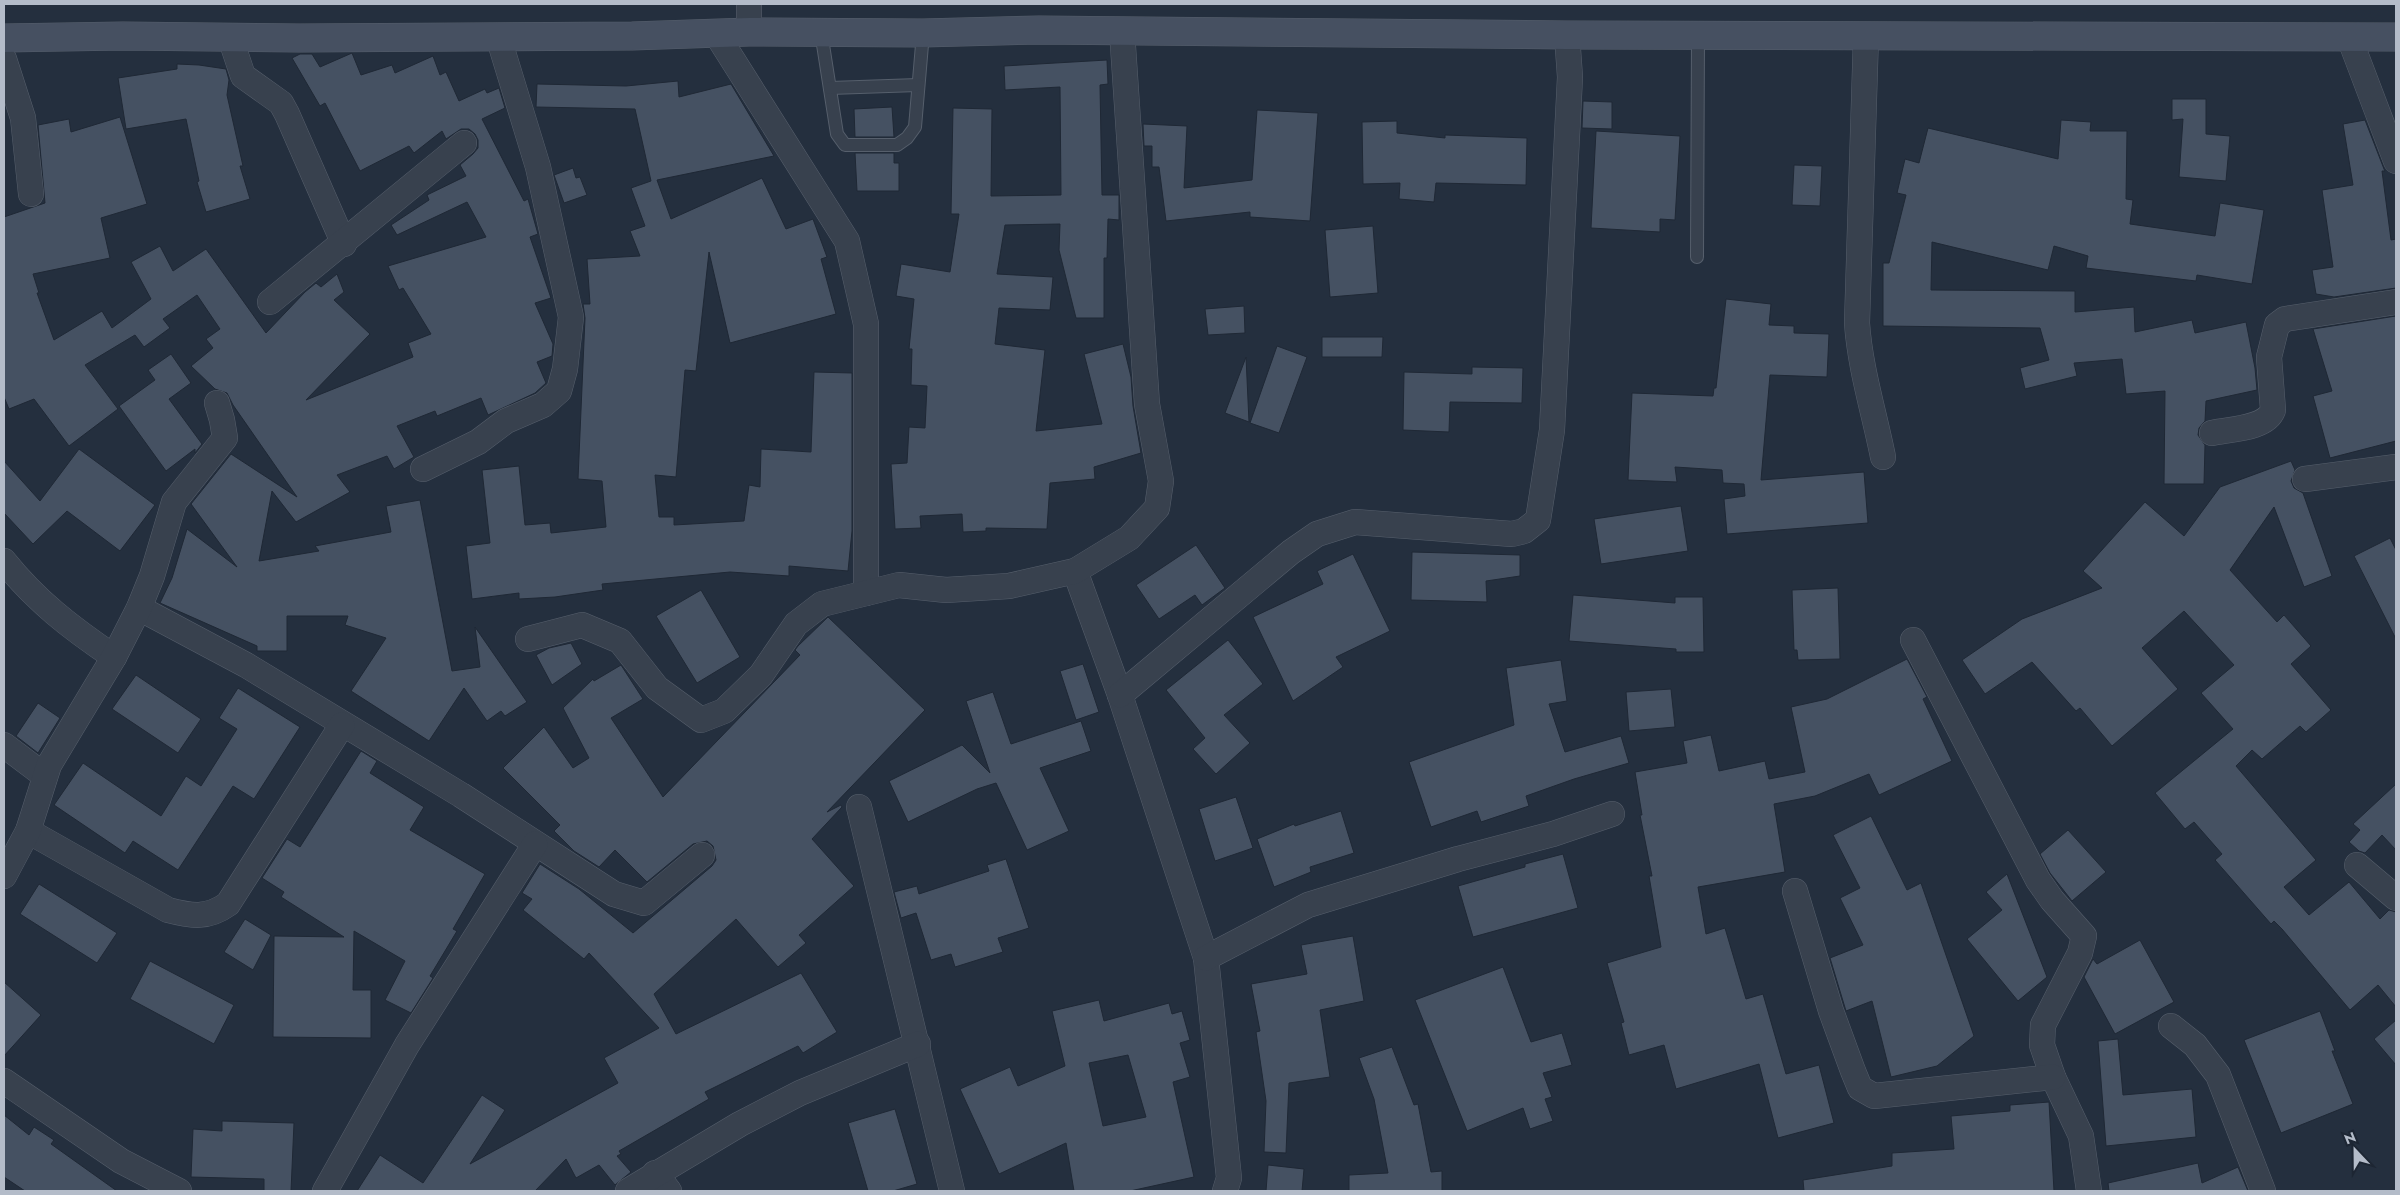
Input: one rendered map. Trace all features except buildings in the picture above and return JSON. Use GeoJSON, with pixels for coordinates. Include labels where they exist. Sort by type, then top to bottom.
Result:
{"type":"FeatureCollection","features":[{"type":"Feature","properties":{"kind":"street"},"geometry":{"type":"LineString","coordinates":[[749,4],[750,32]]}},
{"type":"Feature","properties":{"kind":"street"},"geometry":{"type":"LineString","coordinates":[[528,639],[582,624],[620,641],[657,688],[700,720],[724,711],[761,675],[796,624],[822,604],[899,585],[946,590],[1009,586],[1075,571],[1130,538],[1157,508],[1161,481],[1147,404],[1122,31]]}},
{"type":"Feature","properties":{"kind":"street"},"geometry":{"type":"LineString","coordinates":[[4,38],[1122,31],[1698,36],[2396,37]]}},
{"type":"Feature","properties":{"kind":"street"},"geometry":{"type":"LineString","coordinates":[[717,35],[847,241],[854,262],[866,324],[866,593]]}},
{"type":"Feature","properties":{"kind":"street"},"geometry":{"type":"LineString","coordinates":[[1120,695],[1291,552],[1317,534],[1355,522],[1512,534],[1524,531],[1538,520],[1552,430],[1570,77],[1567,35]]}},
{"type":"Feature","properties":{"kind":"street"},"geometry":{"type":"LineString","coordinates":[[423,469],[478,442],[506,421],[543,405],[559,391],[565,370],[571,317],[538,166],[498,36]]}},
{"type":"Feature","properties":{"kind":"street"},"geometry":{"type":"LineString","coordinates":[[1866,36],[1857,323],[1859,356],[1868,385],[1883,457]]}},
{"type":"Feature","properties":{"kind":"street"},"geometry":{"type":"LineString","coordinates":[[230,37],[243,76],[281,103],[344,244]]}},
{"type":"Feature","properties":{"kind":"street"},"geometry":{"type":"LineString","coordinates":[[2349,37],[2396,161]]}},
{"type":"Feature","properties":{"kind":"street"},"geometry":{"type":"LineString","coordinates":[[4,59],[23,118],[31,194]]}},
{"type":"Feature","properties":{"kind":"street"},"geometry":{"type":"LineString","coordinates":[[270,302],[344,244],[464,143]]}},
{"type":"Feature","properties":{"kind":"street"},"geometry":{"type":"LineString","coordinates":[[2212,433],[2262,422],[2271,417],[2274,410],[2269,357],[2277,325],[2285,319],[2396,302]]}},
{"type":"Feature","properties":{"kind":"street"},"geometry":{"type":"LineString","coordinates":[[4,876],[28,831],[45,776],[74,719],[114,657],[139,608],[152,576],[174,502],[225,438],[217,403]]}},
{"type":"Feature","properties":{"kind":"street"},"geometry":{"type":"LineString","coordinates":[[2305,479],[2396,467]]}},
{"type":"Feature","properties":{"kind":"street"},"geometry":{"type":"LineString","coordinates":[[4,561],[26,590],[71,628],[114,657]]}},
{"type":"Feature","properties":{"kind":"street"},"geometry":{"type":"LineString","coordinates":[[1075,571],[1120,695],[1206,958],[1229,1178],[1225,1191]]}},
{"type":"Feature","properties":{"kind":"street"},"geometry":{"type":"LineString","coordinates":[[139,608],[246,665],[342,725],[461,795],[614,894],[644,903],[702,855]]}},
{"type":"Feature","properties":{"kind":"street"},"geometry":{"type":"LineString","coordinates":[[1913,640],[2038,880],[2052,900],[2084,936],[2080,953],[2043,1025],[2042,1045],[2053,1077],[2081,1136],[2089,1191]]}},
{"type":"Feature","properties":{"kind":"street"},"geometry":{"type":"LineString","coordinates":[[28,831],[168,910],[192,916],[204,916],[228,904],[342,725]]}},
{"type":"Feature","properties":{"kind":"street"},"geometry":{"type":"LineString","coordinates":[[4,745],[45,776]]}},
{"type":"Feature","properties":{"kind":"street"},"geometry":{"type":"LineString","coordinates":[[859,807],[918,1044],[952,1191]]}},
{"type":"Feature","properties":{"kind":"street"},"geometry":{"type":"LineString","coordinates":[[1206,958],[1308,905],[1458,859],[1553,834],[1612,814]]}},
{"type":"Feature","properties":{"kind":"street"},"geometry":{"type":"LineString","coordinates":[[325,1191],[407,1045],[535,844]]}},
{"type":"Feature","properties":{"kind":"street"},"geometry":{"type":"LineString","coordinates":[[2357,865],[2396,898]]}},
{"type":"Feature","properties":{"kind":"street"},"geometry":{"type":"LineString","coordinates":[[1795,892],[1831,1011],[1860,1088],[1874,1096],[2053,1077]]}},
{"type":"Feature","properties":{"kind":"street"},"geometry":{"type":"LineString","coordinates":[[2171,1026],[2195,1045],[2218,1075],[2263,1191]]}},
{"type":"Feature","properties":{"kind":"street"},"geometry":{"type":"LineString","coordinates":[[628,1191],[662,1182],[740,1124],[800,1093],[918,1044]]}},
{"type":"Feature","properties":{"kind":"street"},"geometry":{"type":"LineString","coordinates":[[4,1081],[121,1161],[179,1191]]}},
{"type":"Feature","properties":{"kind":"lane"},"geometry":{"type":"LineString","coordinates":[[821,32],[838,134],[845,145],[897,145],[907,138],[914,127],[923,33]]}},
{"type":"Feature","properties":{"kind":"lane"},"geometry":{"type":"LineString","coordinates":[[1696,257],[1698,36]]}},
{"type":"Feature","properties":{"kind":"lane"},"geometry":{"type":"LineString","coordinates":[[830,88],[918,85]]}}]}
